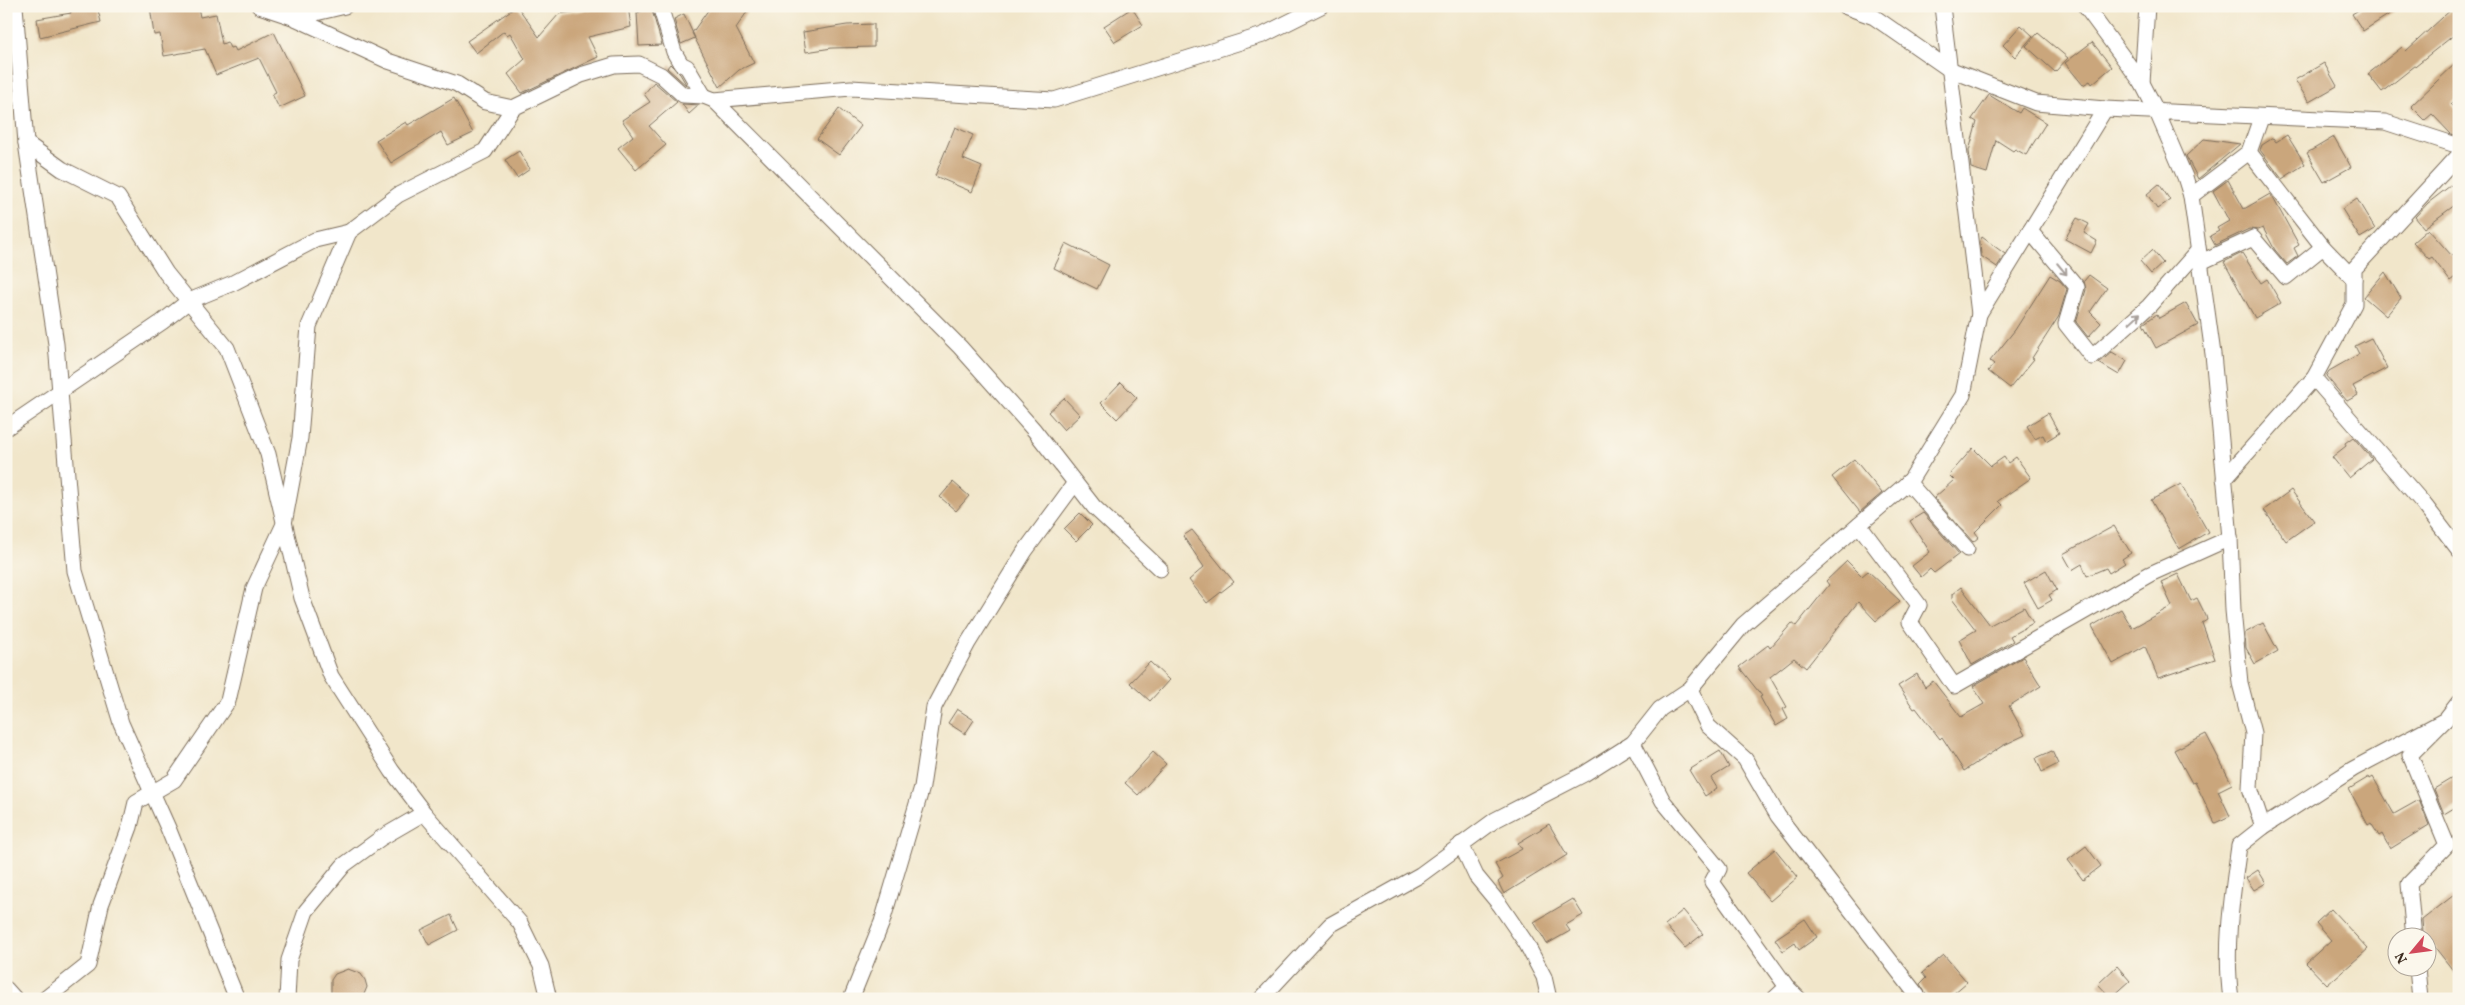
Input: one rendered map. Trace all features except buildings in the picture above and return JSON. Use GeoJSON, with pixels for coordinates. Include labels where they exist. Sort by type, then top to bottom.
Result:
{"type":"FeatureCollection","features":[{"type":"Feature","properties":{"kind":"street"},"geometry":{"type":"LineString","coordinates":[[15,6],[26,144],[56,344],[75,571],[121,723],[237,999]]}},
{"type":"Feature","properties":{"kind":"street"},"geometry":{"type":"LineString","coordinates":[[259,6],[295,18],[388,62],[457,84],[485,102],[513,108]]}},
{"type":"Feature","properties":{"kind":"street"},"geometry":{"type":"LineString","coordinates":[[295,18],[345,6]]}},
{"type":"Feature","properties":{"kind":"street"},"geometry":{"type":"LineString","coordinates":[[660,6],[674,52],[681,64],[687,67],[709,98],[960,347],[1034,430],[1094,507],[1160,569]]}},
{"type":"Feature","properties":{"kind":"street"},"geometry":{"type":"LineString","coordinates":[[6,428],[189,302],[233,283],[315,240],[349,232],[398,195],[486,151],[513,108],[581,75],[614,65],[639,64],[649,67],[683,95],[709,98],[851,88],[1054,100],[1264,35],[1321,6]]}},
{"type":"Feature","properties":{"kind":"street"},"geometry":{"type":"LineString","coordinates":[[1844,6],[1874,17],[1948,69],[2036,103],[2261,118],[2385,122],[2459,146]]}},
{"type":"Feature","properties":{"kind":"street"},"geometry":{"type":"LineString","coordinates":[[1261,999],[1330,925],[1420,876],[1495,820],[1584,774],[1633,743],[1660,709],[1690,689],[1743,625],[1908,482],[1963,395],[1979,314],[1948,69],[1942,6]]}},
{"type":"Feature","properties":{"kind":"street"},"geometry":{"type":"LineString","coordinates":[[2085,6],[2142,83],[2158,112],[2186,178],[2191,196],[2212,354],[2230,538],[2233,610],[2240,683],[2253,733],[2250,788],[2263,827]]}},
{"type":"Feature","properties":{"kind":"street"},"geometry":{"type":"LineString","coordinates":[[2142,83],[2147,6]]}},
{"type":"Feature","properties":{"kind":"street"},"geometry":{"type":"LineString","coordinates":[[1979,314],[2105,109]]}},
{"type":"Feature","properties":{"kind":"street"},"geometry":{"type":"LineString","coordinates":[[2191,196],[2249,152],[2261,118]]}},
{"type":"Feature","properties":{"kind":"street"},"geometry":{"type":"LineString","coordinates":[[26,144],[62,169],[118,197],[166,273],[227,348],[268,454],[302,598],[331,676],[392,771],[424,813],[520,923],[541,966],[549,999]]}},
{"type":"Feature","properties":{"kind":"street"},"geometry":{"type":"LineString","coordinates":[[2249,152],[2323,247],[2354,279]]}},
{"type":"Feature","properties":{"kind":"street"},"geometry":{"type":"LineString","coordinates":[[2224,479],[2314,378],[2354,304],[2354,269],[2459,155]]}},
{"type":"Feature","properties":{"kind":"street"},"geometry":{"type":"LineString","coordinates":[[2030,231],[2077,287],[2066,324],[2092,357],[2149,306],[2199,257],[2253,238],[2286,277],[2323,247]]}},
{"type":"Feature","properties":{"kind":"street"},"geometry":{"type":"LineString","coordinates":[[45,999],[88,965],[101,905],[130,827],[136,802],[174,780],[228,701],[254,588],[284,524],[300,438],[309,326],[349,232]]}},
{"type":"Feature","properties":{"kind":"street"},"geometry":{"type":"LineString","coordinates":[[2314,378],[2423,503],[2459,550]]}},
{"type":"Feature","properties":{"kind":"street"},"geometry":{"type":"LineString","coordinates":[[1908,482],[1967,549]]}},
{"type":"Feature","properties":{"kind":"street"},"geometry":{"type":"LineString","coordinates":[[851,999],[882,922],[922,786],[934,707],[968,643],[1026,551],[1075,483]]}},
{"type":"Feature","properties":{"kind":"street"},"geometry":{"type":"LineString","coordinates":[[1859,525],[1920,605],[1910,622],[1954,686],[2150,574],[2230,538]]}},
{"type":"Feature","properties":{"kind":"street"},"geometry":{"type":"LineString","coordinates":[[1690,689],[1708,726],[1745,759],[1778,816],[1920,999]]}},
{"type":"Feature","properties":{"kind":"street"},"geometry":{"type":"LineString","coordinates":[[2413,928],[2409,884],[2447,845],[2410,755],[2445,720],[2459,702]]}},
{"type":"Feature","properties":{"kind":"street"},"geometry":{"type":"LineString","coordinates":[[2231,999],[2228,978],[2230,911],[2239,846],[2263,827],[2353,769],[2445,720]]}},
{"type":"Feature","properties":{"kind":"street"},"geometry":{"type":"LineString","coordinates":[[1633,743],[1663,801],[1719,869],[1712,882],[1787,987],[1799,999]]}},
{"type":"Feature","properties":{"kind":"street"},"geometry":{"type":"LineString","coordinates":[[287,999],[288,960],[306,911],[344,865],[381,838],[424,813]]}},
{"type":"Feature","properties":{"kind":"street"},"geometry":{"type":"LineString","coordinates":[[1461,844],[1476,876],[1500,905],[1526,943],[1544,977],[1549,999]]}},
{"type":"Feature","properties":{"kind":"street"},"geometry":{"type":"LineString","coordinates":[[2418,978],[2420,999]]}},
{"type":"Feature","properties":{"kind":"street"},"geometry":{"type":"LineString","coordinates":[[1774,999],[1787,987]]}},
{"type":"Feature","properties":{"kind":"street"},"geometry":{"type":"LineString","coordinates":[[6,988],[15,999]]}}]}
